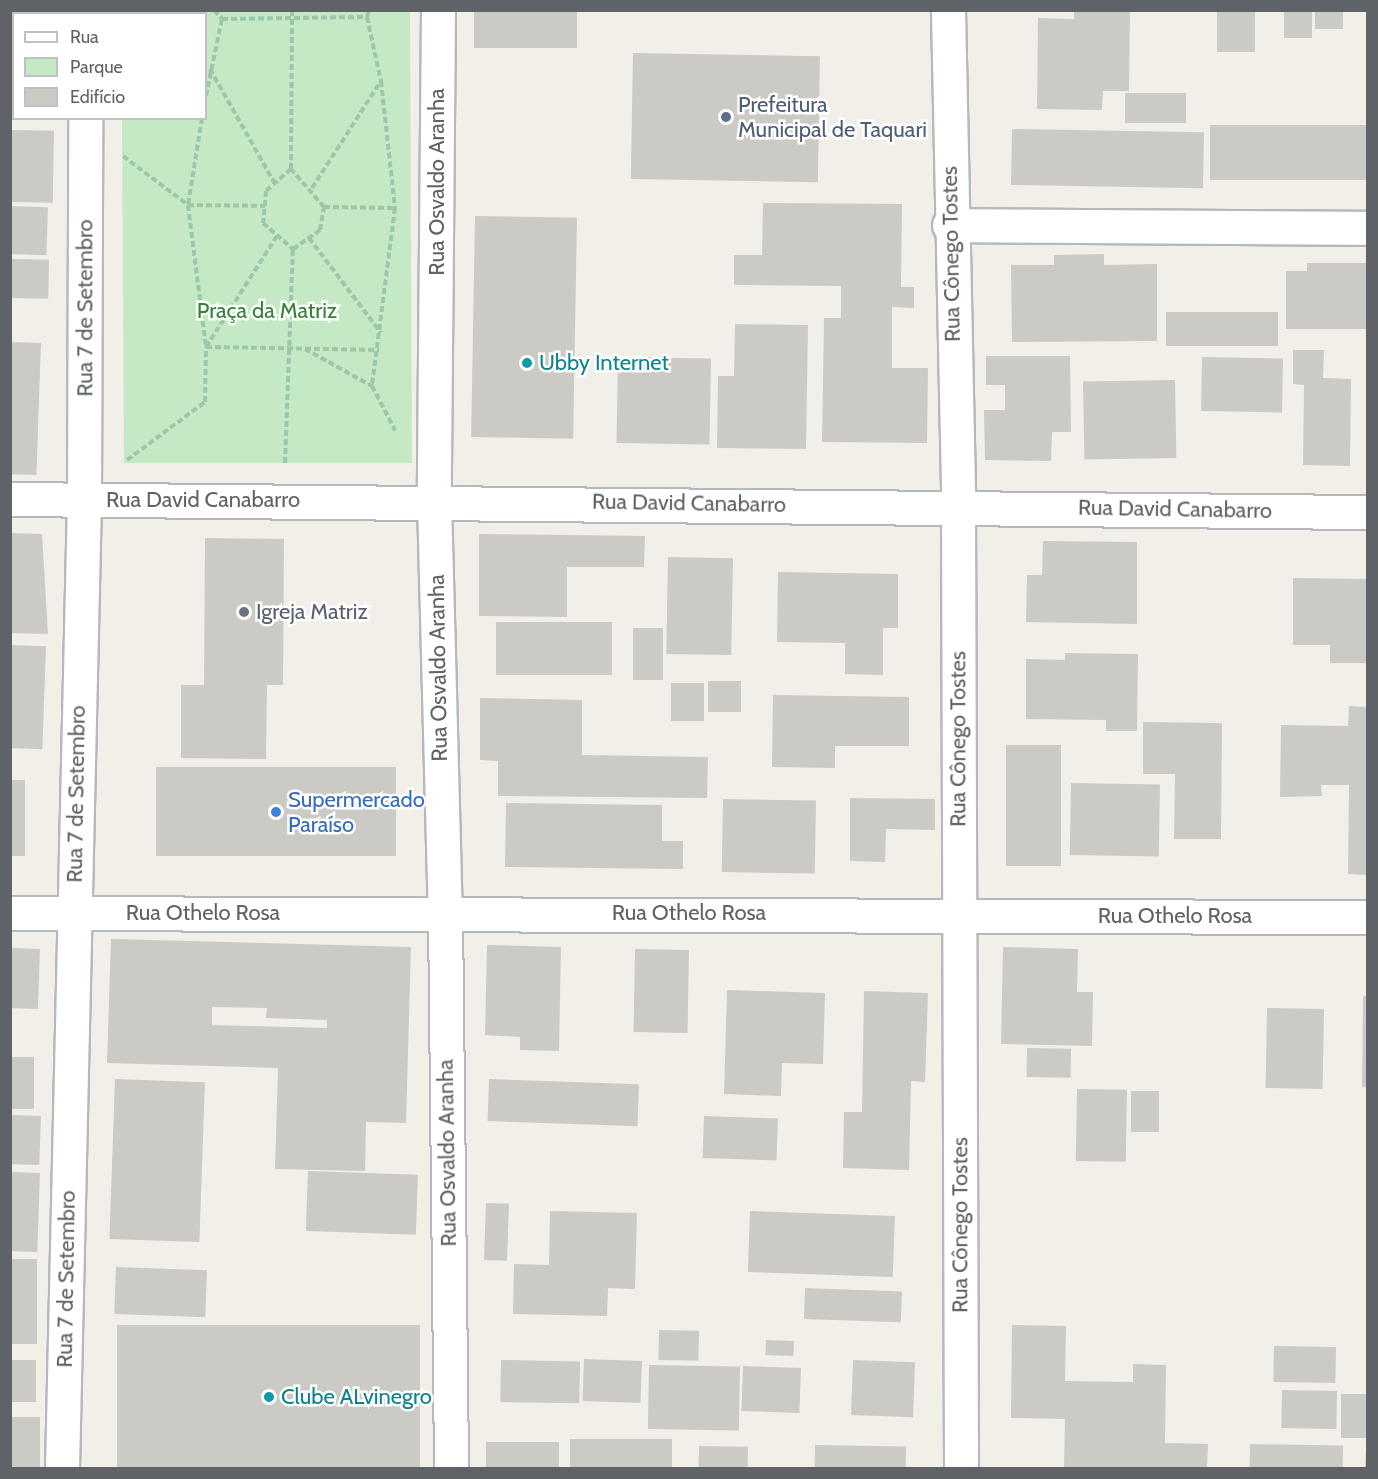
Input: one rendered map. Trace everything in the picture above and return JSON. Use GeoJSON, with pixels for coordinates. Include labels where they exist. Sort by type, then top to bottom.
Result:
{"type":"FeatureCollection","features":[{"type":"Feature","properties":{"kind":"street","name":"Rua Osvaldo Aranha"},"geometry":{"type":"LineString","coordinates":[[438,10],[434,501],[445,912],[451,1468]]}},
{"type":"Feature","properties":{"kind":"street","name":"Rua Cônego Tostes"},"geometry":{"type":"LineString","coordinates":[[948,10],[949,225],[958,506],[961,1468]]}},
{"type":"Feature","properties":{"kind":"street","name":"Rua 7 de Setembro"},"geometry":{"type":"LineString","coordinates":[[63,1468],[73,914],[84,499],[85,120]]}},
{"type":"Feature","properties":{"kind":"street"},"geometry":{"type":"LineString","coordinates":[[949,225],[1368,228]]}},
{"type":"Feature","properties":{"kind":"street","name":"Rua David Canabarro"},"geometry":{"type":"LineString","coordinates":[[10,499],[958,506],[1368,512]]}},
{"type":"Feature","properties":{"kind":"street","name":"Rua Othelo Rosa"},"geometry":{"type":"LineString","coordinates":[[10,913],[445,912],[1368,917]]}},
{"type":"Feature","properties":{"kind":"path"},"geometry":{"type":"LineString","coordinates":[[214,10],[222,19],[367,16]]}},
{"type":"Feature","properties":{"kind":"path"},"geometry":{"type":"LineString","coordinates":[[292,10],[291,169],[312,188],[324,207],[320,230],[293,249]]}},
{"type":"Feature","properties":{"kind":"path"},"geometry":{"type":"LineString","coordinates":[[369,10],[367,16],[381,81],[396,208],[381,333],[372,386]]}},
{"type":"Feature","properties":{"kind":"path"},"geometry":{"type":"LineString","coordinates":[[207,89],[222,19]]}},
{"type":"Feature","properties":{"kind":"path"},"geometry":{"type":"LineString","coordinates":[[210,69],[274,182]]}},
{"type":"Feature","properties":{"kind":"path"},"geometry":{"type":"LineString","coordinates":[[312,188],[381,81]]}},
{"type":"Feature","properties":{"kind":"path"},"geometry":{"type":"LineString","coordinates":[[124,463],[205,402],[206,347],[188,205],[202,120]]}},
{"type":"Feature","properties":{"kind":"path"},"geometry":{"type":"LineString","coordinates":[[122,155],[188,205],[265,206]]}},
{"type":"Feature","properties":{"kind":"path"},"geometry":{"type":"LineString","coordinates":[[291,169],[266,191],[262,223],[293,249]]}},
{"type":"Feature","properties":{"kind":"path"},"geometry":{"type":"LineString","coordinates":[[324,207],[403,207]]}},
{"type":"Feature","properties":{"kind":"path"},"geometry":{"type":"LineString","coordinates":[[206,347],[277,236]]}},
{"type":"Feature","properties":{"kind":"path"},"geometry":{"type":"LineString","coordinates":[[309,238],[381,333]]}},
{"type":"Feature","properties":{"kind":"path"},"geometry":{"type":"LineString","coordinates":[[285,463],[293,249]]}},
{"type":"Feature","properties":{"kind":"path"},"geometry":{"type":"LineString","coordinates":[[206,347],[378,350]]}},
{"type":"Feature","properties":{"kind":"path"},"geometry":{"type":"LineString","coordinates":[[304,349],[372,386],[397,434]]}},
{"type":"Feature","properties":{"kind":"green space","name":"Praça da Matriz"},"geometry":{"type":"Polygon","coordinates":[[[121,11],[410,11],[412,463],[124,463],[122,120],[207,120],[207,12],[121,11]]]}},
{"type":"Feature","properties":{"kind":"building"},"geometry":{"type":"Polygon","coordinates":[[[474,10],[577,10],[577,48],[474,48],[474,10]]]}},
{"type":"Feature","properties":{"kind":"building"},"geometry":{"type":"Polygon","coordinates":[[[1074,10],[1130,10],[1129,91],[1103,91],[1102,110],[1037,109],[1038,18],[1074,19],[1074,10]]]}},
{"type":"Feature","properties":{"kind":"building"},"geometry":{"type":"Polygon","coordinates":[[[1217,10],[1255,10],[1255,52],[1217,52],[1217,10]]]}},
{"type":"Feature","properties":{"kind":"building"},"geometry":{"type":"Polygon","coordinates":[[[1284,10],[1312,10],[1312,38],[1284,38],[1284,10]]]}},
{"type":"Feature","properties":{"kind":"building"},"geometry":{"type":"Polygon","coordinates":[[[1315,10],[1343,10],[1343,29],[1315,29],[1315,10]]]}},
{"type":"Feature","properties":{"kind":"building"},"geometry":{"type":"Polygon","coordinates":[[[10,46],[12,46],[12,105],[10,105],[10,46]]]}},
{"type":"Feature","properties":{"kind":"building","name":"Prefeitura Municipal de Taquari"},"geometry":{"type":"Polygon","coordinates":[[[633,53],[820,56],[818,182],[631,179],[633,53]]]}},
{"type":"Feature","properties":{"kind":"building"},"geometry":{"type":"Polygon","coordinates":[[[1125,93],[1186,93],[1186,123],[1125,123],[1125,93]]]}},
{"type":"Feature","properties":{"kind":"building"},"geometry":{"type":"Polygon","coordinates":[[[1210,125],[1368,125],[1368,180],[1210,180],[1210,125]]]}},
{"type":"Feature","properties":{"kind":"building"},"geometry":{"type":"Polygon","coordinates":[[[1012,129],[1204,132],[1203,188],[1011,185],[1012,129]]]}},
{"type":"Feature","properties":{"kind":"building"},"geometry":{"type":"Polygon","coordinates":[[[10,130],[54,131],[53,203],[10,202],[10,130]]]}},
{"type":"Feature","properties":{"kind":"building"},"geometry":{"type":"Polygon","coordinates":[[[763,203],[902,204],[901,287],[914,287],[914,308],[892,307],[892,368],[928,368],[927,443],[822,442],[824,318],[841,318],[841,286],[734,285],[734,255],[762,255],[763,203]]]}},
{"type":"Feature","properties":{"kind":"building"},"geometry":{"type":"Polygon","coordinates":[[[10,206],[48,207],[46,255],[10,254],[10,206]]]}},
{"type":"Feature","properties":{"kind":"building","name":"Ubby Internet"},"geometry":{"type":"Polygon","coordinates":[[[475,216],[577,218],[573,439],[471,437],[475,216]]]}},
{"type":"Feature","properties":{"kind":"building"},"geometry":{"type":"Polygon","coordinates":[[[1104,254],[1104,265],[1157,264],[1157,341],[1012,342],[1011,265],[1054,265],[1054,255],[1104,254]]]}},
{"type":"Feature","properties":{"kind":"building"},"geometry":{"type":"Polygon","coordinates":[[[10,259],[49,260],[48,299],[10,298],[10,259]]]}},
{"type":"Feature","properties":{"kind":"building"},"geometry":{"type":"Polygon","coordinates":[[[1307,263],[1368,263],[1368,329],[1286,329],[1286,271],[1307,271],[1307,263]]]}},
{"type":"Feature","properties":{"kind":"building"},"geometry":{"type":"Polygon","coordinates":[[[1166,312],[1278,312],[1278,346],[1166,346],[1166,312]]]}},
{"type":"Feature","properties":{"kind":"building"},"geometry":{"type":"Polygon","coordinates":[[[735,324],[808,325],[806,449],[717,448],[718,376],[734,376],[735,324]]]}},
{"type":"Feature","properties":{"kind":"building"},"geometry":{"type":"Polygon","coordinates":[[[10,342],[41,343],[36,475],[10,474],[10,342]]]}},
{"type":"Feature","properties":{"kind":"building"},"geometry":{"type":"Polygon","coordinates":[[[1293,350],[1324,350],[1323,378],[1351,379],[1350,466],[1303,465],[1304,385],[1293,384],[1293,350]]]}},
{"type":"Feature","properties":{"kind":"building"},"geometry":{"type":"Polygon","coordinates":[[[986,356],[1070,356],[1071,432],[1052,432],[1051,461],[985,460],[984,410],[1005,410],[1005,385],[986,385],[986,356]]]}},
{"type":"Feature","properties":{"kind":"building"},"geometry":{"type":"Polygon","coordinates":[[[618,357],[711,359],[709,445],[616,443],[618,357]]]}},
{"type":"Feature","properties":{"kind":"building"},"geometry":{"type":"Polygon","coordinates":[[[1202,357],[1283,358],[1282,412],[1201,411],[1202,357]]]}},
{"type":"Feature","properties":{"kind":"building"},"geometry":{"type":"Polygon","coordinates":[[[1175,380],[1176,458],[1084,460],[1083,382],[1175,380]]]}},
{"type":"Feature","properties":{"kind":"building"},"geometry":{"type":"Polygon","coordinates":[[[10,533],[42,534],[48,634],[10,633],[10,533]]]}},
{"type":"Feature","properties":{"kind":"building"},"geometry":{"type":"Polygon","coordinates":[[[479,534],[645,536],[644,567],[567,567],[567,617],[479,616],[479,534]]]}},
{"type":"Feature","properties":{"kind":"building","name":"Igreja Matriz"},"geometry":{"type":"Polygon","coordinates":[[[205,538],[284,539],[283,685],[267,685],[266,759],[181,758],[181,685],[204,685],[205,538]]]}},
{"type":"Feature","properties":{"kind":"building"},"geometry":{"type":"Polygon","coordinates":[[[1043,541],[1137,542],[1137,624],[1026,622],[1027,575],[1042,575],[1043,541]]]}},
{"type":"Feature","properties":{"kind":"building"},"geometry":{"type":"Polygon","coordinates":[[[668,557],[733,558],[731,655],[666,654],[668,557]]]}},
{"type":"Feature","properties":{"kind":"building"},"geometry":{"type":"Polygon","coordinates":[[[778,572],[898,574],[898,628],[883,628],[883,675],[845,674],[845,643],[777,642],[778,572]]]}},
{"type":"Feature","properties":{"kind":"building"},"geometry":{"type":"Polygon","coordinates":[[[1293,578],[1368,579],[1368,663],[1330,663],[1330,645],[1293,645],[1293,578]]]}},
{"type":"Feature","properties":{"kind":"building"},"geometry":{"type":"Polygon","coordinates":[[[496,622],[612,622],[612,675],[496,675],[496,622]]]}},
{"type":"Feature","properties":{"kind":"building"},"geometry":{"type":"Polygon","coordinates":[[[633,628],[663,628],[663,680],[633,680],[633,628]]]}},
{"type":"Feature","properties":{"kind":"building"},"geometry":{"type":"Polygon","coordinates":[[[10,645],[46,646],[42,749],[10,748],[10,645]]]}},
{"type":"Feature","properties":{"kind":"building"},"geometry":{"type":"Polygon","coordinates":[[[1065,653],[1138,654],[1137,731],[1106,731],[1106,720],[1026,719],[1026,659],[1065,660],[1065,653]]]}},
{"type":"Feature","properties":{"kind":"building"},"geometry":{"type":"Polygon","coordinates":[[[708,681],[741,681],[741,712],[708,712],[708,681]]]}},
{"type":"Feature","properties":{"kind":"building"},"geometry":{"type":"Polygon","coordinates":[[[671,683],[704,683],[704,721],[671,721],[671,683]]]}},
{"type":"Feature","properties":{"kind":"building"},"geometry":{"type":"Polygon","coordinates":[[[773,695],[909,697],[909,746],[835,746],[835,768],[772,767],[773,695]]]}},
{"type":"Feature","properties":{"kind":"building"},"geometry":{"type":"Polygon","coordinates":[[[480,698],[582,700],[582,755],[708,757],[707,798],[498,796],[498,761],[480,760],[480,698]]]}},
{"type":"Feature","properties":{"kind":"building"},"geometry":{"type":"Polygon","coordinates":[[[1349,706],[1368,707],[1368,875],[1348,874],[1349,785],[1321,785],[1322,796],[1280,797],[1281,725],[1348,726],[1349,706]]]}},
{"type":"Feature","properties":{"kind":"building"},"geometry":{"type":"Polygon","coordinates":[[[1143,722],[1222,723],[1221,839],[1174,839],[1175,774],[1143,774],[1143,722]]]}},
{"type":"Feature","properties":{"kind":"building"},"geometry":{"type":"Polygon","coordinates":[[[1006,745],[1061,745],[1061,866],[1006,866],[1006,745]]]}},
{"type":"Feature","properties":{"kind":"building","name":"Supermercado Paraíso"},"geometry":{"type":"Polygon","coordinates":[[[156,767],[396,767],[396,856],[156,856],[156,767]]]}},
{"type":"Feature","properties":{"kind":"building"},"geometry":{"type":"Polygon","coordinates":[[[10,780],[25,780],[25,856],[10,856],[10,780]]]}},
{"type":"Feature","properties":{"kind":"building"},"geometry":{"type":"Polygon","coordinates":[[[1071,783],[1160,785],[1159,857],[1070,855],[1071,783]]]}},
{"type":"Feature","properties":{"kind":"building"},"geometry":{"type":"Polygon","coordinates":[[[850,798],[935,799],[935,830],[886,829],[885,862],[850,861],[850,798]]]}},
{"type":"Feature","properties":{"kind":"building"},"geometry":{"type":"Polygon","coordinates":[[[723,799],[816,801],[815,874],[722,872],[723,799]]]}},
{"type":"Feature","properties":{"kind":"building"},"geometry":{"type":"Polygon","coordinates":[[[506,803],[662,805],[662,841],[683,841],[683,869],[505,867],[506,803]]]}},
{"type":"Feature","properties":{"kind":"building"},"geometry":{"type":"Polygon","coordinates":[[[111,939],[411,947],[406,1123],[366,1122],[365,1171],[275,1169],[278,1068],[107,1063],[111,939]],[[212,1007],[212,1025],[327,1028],[327,1020],[266,1018],[267,1008],[212,1007]]]}},
{"type":"Feature","properties":{"kind":"building"},"geometry":{"type":"Polygon","coordinates":[[[487,945],[561,947],[559,1051],[520,1050],[520,1037],[485,1035],[487,945]]]}},
{"type":"Feature","properties":{"kind":"building"},"geometry":{"type":"Polygon","coordinates":[[[1003,947],[1078,949],[1077,992],[1093,992],[1092,1046],[1001,1044],[1003,947]]]}},
{"type":"Feature","properties":{"kind":"building"},"geometry":{"type":"Polygon","coordinates":[[[10,948],[40,949],[38,1009],[10,1008],[10,948]]]}},
{"type":"Feature","properties":{"kind":"building"},"geometry":{"type":"Polygon","coordinates":[[[635,949],[689,950],[688,1033],[634,1032],[635,949]]]}},
{"type":"Feature","properties":{"kind":"building"},"geometry":{"type":"Polygon","coordinates":[[[727,990],[825,993],[823,1064],[782,1063],[781,1096],[724,1094],[727,990]]]}},
{"type":"Feature","properties":{"kind":"building"},"geometry":{"type":"Polygon","coordinates":[[[864,991],[928,993],[925,1082],[911,1081],[909,1170],[843,1168],[844,1112],[862,1112],[864,991]]]}},
{"type":"Feature","properties":{"kind":"building"},"geometry":{"type":"Polygon","coordinates":[[[1363,996],[1368,996],[1368,1087],[1362,1087],[1363,996]]]}},
{"type":"Feature","properties":{"kind":"building"},"geometry":{"type":"Polygon","coordinates":[[[1267,1008],[1324,1009],[1323,1089],[1266,1088],[1267,1008]]]}},
{"type":"Feature","properties":{"kind":"building"},"geometry":{"type":"Polygon","coordinates":[[[1027,1048],[1071,1049],[1070,1078],[1026,1077],[1027,1048]]]}},
{"type":"Feature","properties":{"kind":"building"},"geometry":{"type":"Polygon","coordinates":[[[10,1057],[34,1057],[34,1109],[10,1109],[10,1057]]]}},
{"type":"Feature","properties":{"kind":"building"},"geometry":{"type":"Polygon","coordinates":[[[115,1079],[205,1082],[199,1242],[109,1239],[115,1079]]]}},
{"type":"Feature","properties":{"kind":"building"},"geometry":{"type":"Polygon","coordinates":[[[489,1079],[639,1084],[637,1126],[488,1121],[489,1079]]]}},
{"type":"Feature","properties":{"kind":"building"},"geometry":{"type":"Polygon","coordinates":[[[1077,1089],[1127,1090],[1126,1162],[1076,1161],[1077,1089]]]}},
{"type":"Feature","properties":{"kind":"building"},"geometry":{"type":"Polygon","coordinates":[[[1131,1091],[1159,1091],[1159,1132],[1131,1132],[1131,1091]]]}},
{"type":"Feature","properties":{"kind":"building"},"geometry":{"type":"Polygon","coordinates":[[[10,1115],[41,1116],[39,1165],[10,1164],[10,1115]]]}},
{"type":"Feature","properties":{"kind":"building"},"geometry":{"type":"Polygon","coordinates":[[[704,1116],[778,1119],[776,1161],[703,1158],[704,1116]]]}},
{"type":"Feature","properties":{"kind":"building"},"geometry":{"type":"Polygon","coordinates":[[[308,1171],[418,1175],[416,1235],[306,1231],[308,1171]]]}},
{"type":"Feature","properties":{"kind":"building"},"geometry":{"type":"Polygon","coordinates":[[[10,1172],[40,1173],[37,1252],[10,1251],[10,1172]]]}},
{"type":"Feature","properties":{"kind":"building"},"geometry":{"type":"Polygon","coordinates":[[[486,1203],[509,1204],[507,1261],[484,1260],[486,1203]]]}},
{"type":"Feature","properties":{"kind":"building"},"geometry":{"type":"Polygon","coordinates":[[[550,1211],[637,1213],[635,1289],[608,1288],[607,1316],[513,1314],[514,1264],[549,1265],[550,1211]]]}},
{"type":"Feature","properties":{"kind":"building"},"geometry":{"type":"Polygon","coordinates":[[[750,1211],[895,1216],[893,1277],[748,1272],[750,1211]]]}},
{"type":"Feature","properties":{"kind":"building"},"geometry":{"type":"Polygon","coordinates":[[[10,1259],[37,1259],[37,1344],[10,1344],[10,1259]]]}},
{"type":"Feature","properties":{"kind":"building"},"geometry":{"type":"Polygon","coordinates":[[[116,1267],[207,1270],[205,1317],[114,1314],[116,1267]]]}},
{"type":"Feature","properties":{"kind":"building"},"geometry":{"type":"Polygon","coordinates":[[[805,1288],[902,1291],[901,1322],[804,1319],[805,1288]]]}},
{"type":"Feature","properties":{"kind":"building","name":"Clube ALvinegro"},"geometry":{"type":"Polygon","coordinates":[[[117,1325],[420,1325],[420,1468],[117,1468],[117,1325]]]}},
{"type":"Feature","properties":{"kind":"building"},"geometry":{"type":"Polygon","coordinates":[[[1012,1325],[1066,1326],[1065,1381],[1133,1382],[1133,1364],[1166,1365],[1165,1443],[1208,1444],[1207,1468],[1064,1468],[1065,1419],[1011,1418],[1012,1325]]]}},
{"type":"Feature","properties":{"kind":"building"},"geometry":{"type":"Polygon","coordinates":[[[659,1330],[699,1331],[698,1361],[658,1360],[659,1330]]]}},
{"type":"Feature","properties":{"kind":"building"},"geometry":{"type":"Polygon","coordinates":[[[766,1340],[794,1341],[793,1356],[765,1355],[766,1340]]]}},
{"type":"Feature","properties":{"kind":"building"},"geometry":{"type":"Polygon","coordinates":[[[1274,1346],[1336,1347],[1335,1383],[1273,1382],[1274,1346]]]}},
{"type":"Feature","properties":{"kind":"building"},"geometry":{"type":"Polygon","coordinates":[[[584,1359],[642,1361],[640,1403],[583,1401],[584,1359]]]}},
{"type":"Feature","properties":{"kind":"building"},"geometry":{"type":"Polygon","coordinates":[[[10,1360],[36,1360],[36,1402],[10,1402],[10,1360]]]}},
{"type":"Feature","properties":{"kind":"building"},"geometry":{"type":"Polygon","coordinates":[[[501,1360],[580,1361],[579,1403],[500,1402],[501,1360]]]}},
{"type":"Feature","properties":{"kind":"building"},"geometry":{"type":"Polygon","coordinates":[[[853,1360],[915,1362],[913,1417],[851,1415],[853,1360]]]}},
{"type":"Feature","properties":{"kind":"building"},"geometry":{"type":"Polygon","coordinates":[[[649,1365],[740,1367],[739,1431],[648,1429],[649,1365]]]}},
{"type":"Feature","properties":{"kind":"building"},"geometry":{"type":"Polygon","coordinates":[[[743,1366],[801,1368],[799,1413],[741,1411],[743,1366]]]}},
{"type":"Feature","properties":{"kind":"building"},"geometry":{"type":"Polygon","coordinates":[[[1282,1390],[1337,1391],[1336,1429],[1281,1428],[1282,1390]]]}},
{"type":"Feature","properties":{"kind":"building"},"geometry":{"type":"Polygon","coordinates":[[[1341,1394],[1368,1394],[1368,1438],[1341,1438],[1341,1394]]]}},
{"type":"Feature","properties":{"kind":"building"},"geometry":{"type":"Polygon","coordinates":[[[10,1417],[40,1417],[40,1468],[10,1468],[10,1417]]]}},
{"type":"Feature","properties":{"kind":"building"},"geometry":{"type":"Polygon","coordinates":[[[570,1439],[672,1439],[672,1468],[570,1468],[570,1439]]]}},
{"type":"Feature","properties":{"kind":"building"},"geometry":{"type":"Polygon","coordinates":[[[486,1442],[559,1442],[559,1468],[486,1468],[486,1442]]]}},
{"type":"Feature","properties":{"kind":"building"},"geometry":{"type":"Polygon","coordinates":[[[1250,1444],[1343,1446],[1343,1468],[1250,1468],[1250,1444]]]}},
{"type":"Feature","properties":{"kind":"building"},"geometry":{"type":"Polygon","coordinates":[[[815,1445],[906,1447],[906,1468],[815,1468],[815,1445]]]}},
{"type":"Feature","properties":{"kind":"building"},"geometry":{"type":"Polygon","coordinates":[[[699,1446],[748,1447],[748,1468],[699,1468],[699,1446]]]}},
{"type":"Feature","properties":{"kind":"building"},"geometry":{"type":"Polygon","coordinates":[[[1366,1448],[1368,1448],[1368,1468],[1365,1468],[1366,1448]]]}},
{"type":"Feature","properties":{"kind":"place","name":"Prefeitura Municipal de Taquari"},"geometry":{"type":"Point","coordinates":[726,117]}},
{"type":"Feature","properties":{"kind":"place","name":"Ubby Internet"},"geometry":{"type":"Point","coordinates":[527,363]}},
{"type":"Feature","properties":{"kind":"place","name":"Igreja Matriz"},"geometry":{"type":"Point","coordinates":[244,612]}},
{"type":"Feature","properties":{"kind":"place","name":"Supermercado Paraíso"},"geometry":{"type":"Point","coordinates":[276,812]}},
{"type":"Feature","properties":{"kind":"place","name":"Clube ALvinegro"},"geometry":{"type":"Point","coordinates":[269,1397]}}]}
